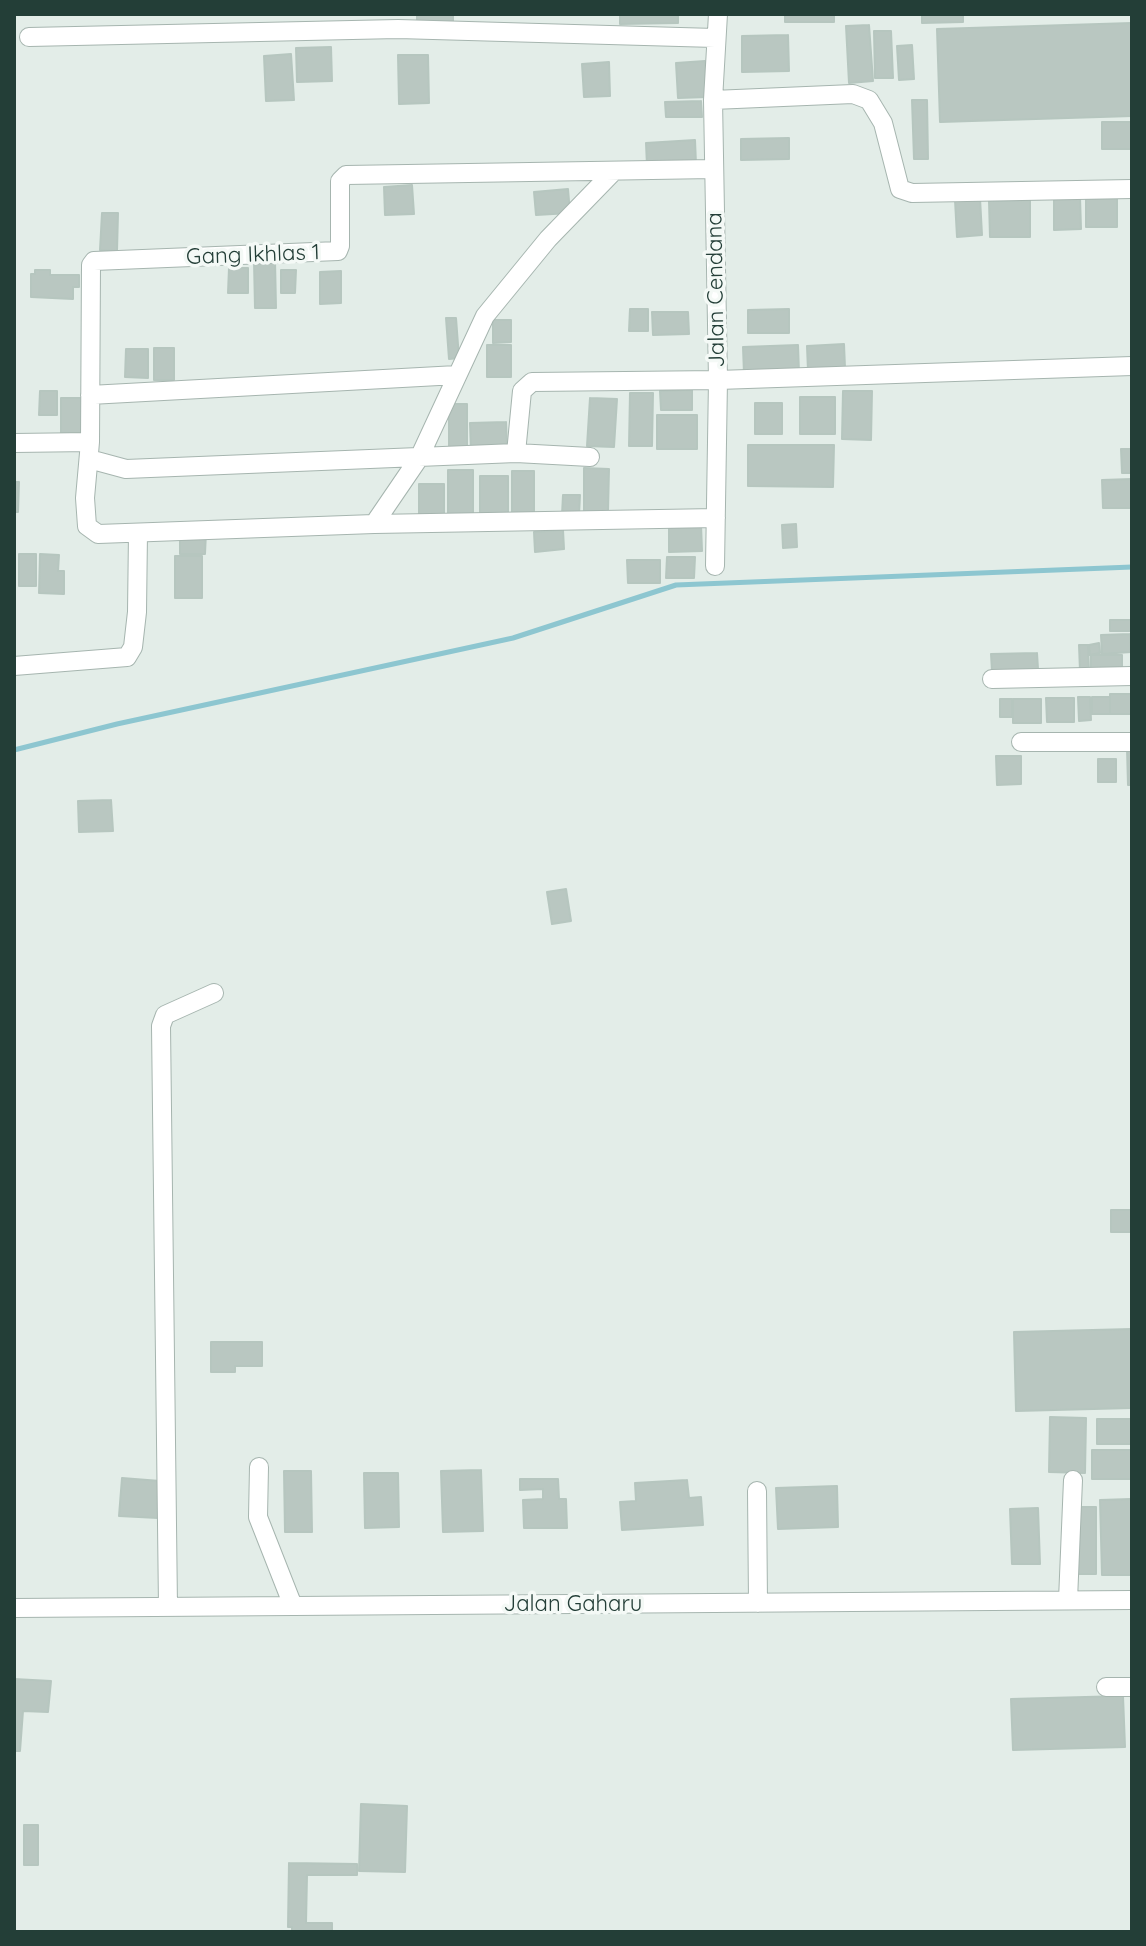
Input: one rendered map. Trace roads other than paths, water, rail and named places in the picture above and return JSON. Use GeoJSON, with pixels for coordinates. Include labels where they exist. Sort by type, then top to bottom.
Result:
{"type":"FeatureCollection","features":[{"type":"Feature","properties":{"kind":"street","name":"Jalan Cendana"},"geometry":{"type":"LineString","coordinates":[[715,566],[718,380],[713,100],[718,14]]}},
{"type":"Feature","properties":{"kind":"street"},"geometry":{"type":"LineString","coordinates":[[29,37],[398,29],[715,38]]}},
{"type":"Feature","properties":{"kind":"street"},"geometry":{"type":"LineString","coordinates":[[713,100],[853,94],[869,100],[883,123],[900,189],[912,193],[1132,189]]}},
{"type":"Feature","properties":{"kind":"street","name":"Gang Ikhlas 1"},"geometry":{"type":"LineString","coordinates":[[138,533],[98,534],[87,526],[85,498],[90,450],[91,265],[94,261],[338,251],[340,181],[346,175],[713,169]]}},
{"type":"Feature","properties":{"kind":"street"},"geometry":{"type":"LineString","coordinates":[[374,524],[419,458],[485,316],[548,239],[614,171]]}},
{"type":"Feature","properties":{"kind":"street"},"geometry":{"type":"LineString","coordinates":[[516,453],[522,391],[529,383],[1132,366]]}},
{"type":"Feature","properties":{"kind":"street"},"geometry":{"type":"LineString","coordinates":[[90,395],[457,375]]}},
{"type":"Feature","properties":{"kind":"street"},"geometry":{"type":"LineString","coordinates":[[14,443],[90,450],[126,469],[516,453],[590,457]]}},
{"type":"Feature","properties":{"kind":"street"},"geometry":{"type":"LineString","coordinates":[[14,666],[127,657],[133,647],[137,612],[138,533],[374,524],[716,518]]}},
{"type":"Feature","properties":{"kind":"street"},"geometry":{"type":"LineString","coordinates":[[992,679],[1132,676]]}},
{"type":"Feature","properties":{"kind":"street"},"geometry":{"type":"LineString","coordinates":[[1021,742],[1132,742]]}},
{"type":"Feature","properties":{"kind":"street"},"geometry":{"type":"LineString","coordinates":[[168,1607],[161,1026],[165,1015],[214,993]]}},
{"type":"Feature","properties":{"kind":"street"},"geometry":{"type":"LineString","coordinates":[[259,1467],[258,1517],[293,1606]]}},
{"type":"Feature","properties":{"kind":"street"},"geometry":{"type":"LineString","coordinates":[[1068,1600],[1073,1480]]}},
{"type":"Feature","properties":{"kind":"street"},"geometry":{"type":"LineString","coordinates":[[757,1491],[758,1603]]}},
{"type":"Feature","properties":{"kind":"street","name":"Jalan Gaharu"},"geometry":{"type":"LineString","coordinates":[[14,1608],[1132,1600]]}},
{"type":"Feature","properties":{"kind":"street"},"geometry":{"type":"LineString","coordinates":[[1106,1687],[1132,1687]]}},
{"type":"Feature","properties":{"kind":"waterway"},"geometry":{"type":"LineString","coordinates":[[14,750],[117,724],[513,638],[676,585],[1132,567]]}}]}
